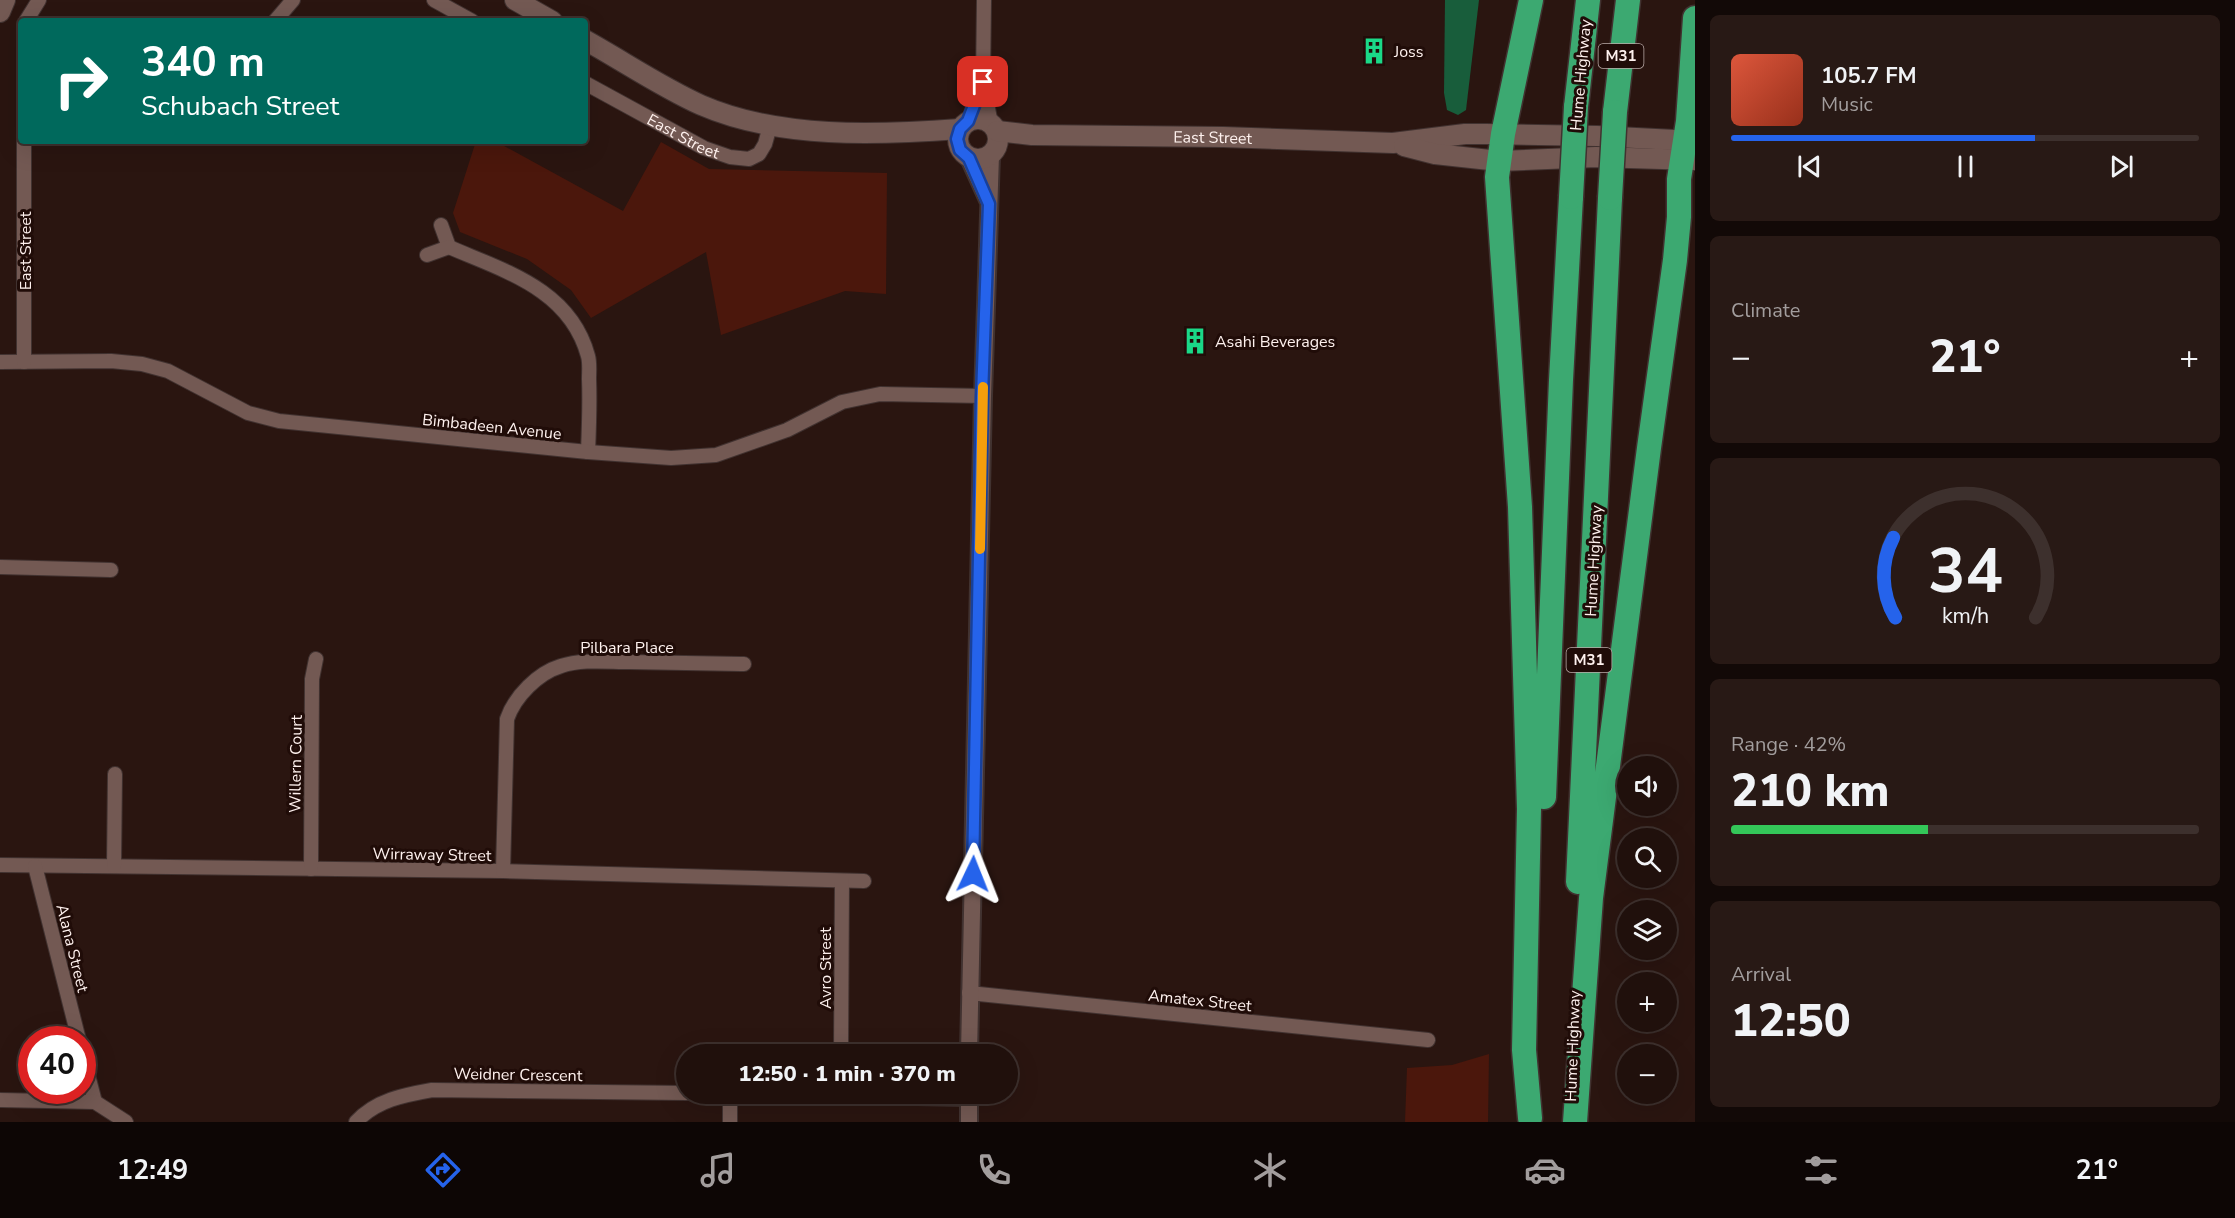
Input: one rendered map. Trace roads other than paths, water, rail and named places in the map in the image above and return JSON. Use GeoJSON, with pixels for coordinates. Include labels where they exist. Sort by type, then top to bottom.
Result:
{"type":"FeatureCollection","features":[{"type":"Feature","properties":{"kind":"highway"},"geometry":{"type":"LineString","coordinates":[[1530,1120],[1524,1050],[1529,809],[1526,665],[1520,507],[1498,196],[1499,161],[1503,134],[1531,0]]}},
{"type":"Feature","properties":{"kind":"highway","name":"Hume Highway"},"geometry":{"type":"LineString","coordinates":[[1530,1120],[1561,380],[1576,107],[1588,0]]}},
{"type":"Feature","properties":{"kind":"highway","name":"Hume Highway"},"geometry":{"type":"LineString","coordinates":[[1569,1122],[1610,198],[1615,112],[1628,0]]}},
{"type":"Feature","properties":{"kind":"highway"},"geometry":{"type":"LineString","coordinates":[[1575,1122],[1591,898],[1679,217],[1679,179],[1690,151],[1695,18]]}},
{"type":"Feature","properties":{"kind":"highway"},"geometry":{"type":"LineString","coordinates":[[1679,217],[1695,189]]}},
{"type":"Feature","properties":{"kind":"main road"},"geometry":{"type":"LineString","coordinates":[[0,12],[5,0]]}},
{"type":"Feature","properties":{"kind":"main road"},"geometry":{"type":"LineString","coordinates":[[515,0],[547,18]]}},
{"type":"Feature","properties":{"kind":"main road"},"geometry":{"type":"LineString","coordinates":[[588,42],[700,104],[770,126],[809,130],[909,132],[964,125],[980,119],[994,139],[977,160],[909,132]]}},
{"type":"Feature","properties":{"kind":"main road"},"geometry":{"type":"LineString","coordinates":[[964,125],[957,139],[965,154]]}},
{"type":"Feature","properties":{"kind":"main road","name":"East Street"},"geometry":{"type":"LineString","coordinates":[[994,139],[1032,135],[1223,137],[1393,143],[1465,134],[1503,134],[1597,136],[1690,151]]}},
{"type":"Feature","properties":{"kind":"main road","name":"East Street"},"geometry":{"type":"LineString","coordinates":[[1393,143],[1435,154],[1499,161],[1690,151]]}},
{"type":"Feature","properties":{"kind":"street"},"geometry":{"type":"LineString","coordinates":[[28,18],[39,0]]}},
{"type":"Feature","properties":{"kind":"street"},"geometry":{"type":"LineString","coordinates":[[277,18],[292,0]]}},
{"type":"Feature","properties":{"kind":"street"},"geometry":{"type":"LineString","coordinates":[[434,0],[467,18]]}},
{"type":"Feature","properties":{"kind":"street"},"geometry":{"type":"LineString","coordinates":[[969,1044],[978,694],[982,396],[989,204],[994,139],[983,82],[984,0]]}},
{"type":"Feature","properties":{"kind":"street"},"geometry":{"type":"LineString","coordinates":[[964,125],[983,82]]}},
{"type":"Feature","properties":{"kind":"street","name":"East Street"},"geometry":{"type":"LineString","coordinates":[[588,85],[695,144],[730,157],[750,159],[759,154],[765,144],[770,126]]}},
{"type":"Feature","properties":{"kind":"street","name":"East Street"},"geometry":{"type":"LineString","coordinates":[[24,144],[24,362]]}},
{"type":"Feature","properties":{"kind":"street"},"geometry":{"type":"LineString","coordinates":[[965,154],[989,204]]}},
{"type":"Feature","properties":{"kind":"street"},"geometry":{"type":"LineString","coordinates":[[441,225],[448,247]]}},
{"type":"Feature","properties":{"kind":"street"},"geometry":{"type":"LineString","coordinates":[[427,255],[448,247],[534,284],[552,298],[572,323],[588,357],[590,405],[588,452]]}},
{"type":"Feature","properties":{"kind":"street","name":"Bimbadeen Avenue"},"geometry":{"type":"LineString","coordinates":[[0,362],[111,361],[142,364],[168,371],[248,413],[279,421],[588,452],[671,458],[716,455],[787,430],[842,402],[880,394],[982,396]]}},
{"type":"Feature","properties":{"kind":"street"},"geometry":{"type":"LineString","coordinates":[[0,567],[111,570]]}},
{"type":"Feature","properties":{"kind":"street","name":"Willern Court"},"geometry":{"type":"LineString","coordinates":[[311,869],[312,679],[316,659]]}},
{"type":"Feature","properties":{"kind":"street","name":"Pilbara Place"},"geometry":{"type":"LineString","coordinates":[[502,871],[507,719],[509,711],[533,682],[546,672],[562,665],[589,662],[744,664]]}},
{"type":"Feature","properties":{"kind":"street"},"geometry":{"type":"LineString","coordinates":[[114,866],[115,774]]}},
{"type":"Feature","properties":{"kind":"street","name":"Wirraway Street"},"geometry":{"type":"LineString","coordinates":[[0,865],[502,871],[864,882]]}},
{"type":"Feature","properties":{"kind":"street","name":"Alana Street"},"geometry":{"type":"LineString","coordinates":[[35,866],[75,1026]]}},
{"type":"Feature","properties":{"kind":"street","name":"Avro Street"},"geometry":{"type":"LineString","coordinates":[[841,1044],[842,881]]}},
{"type":"Feature","properties":{"kind":"street","name":"Amatex Street"},"geometry":{"type":"LineString","coordinates":[[969,993],[1428,1040]]}},
{"type":"Feature","properties":{"kind":"street","name":"Weidner Crescent"},"geometry":{"type":"LineString","coordinates":[[356,1122],[379,1104],[400,1095],[432,1090],[676,1093]]}},
{"type":"Feature","properties":{"kind":"street"},"geometry":{"type":"LineString","coordinates":[[0,1100],[18,1100]]}},
{"type":"Feature","properties":{"kind":"street"},"geometry":{"type":"LineString","coordinates":[[96,1103],[126,1122]]}},
{"type":"Feature","properties":{"kind":"street"},"geometry":{"type":"LineString","coordinates":[[729,1122],[730,1104]]}},
{"type":"Feature","properties":{"kind":"street"},"geometry":{"type":"LineString","coordinates":[[969,1104],[969,1122]]}},
{"type":"Feature","properties":{"kind":"place","name":"Joss"},"geometry":{"type":"Point","coordinates":[1374,51]}},
{"type":"Feature","properties":{"kind":"place","name":"Asahi Beverages"},"geometry":{"type":"Point","coordinates":[1195,341]}}]}
